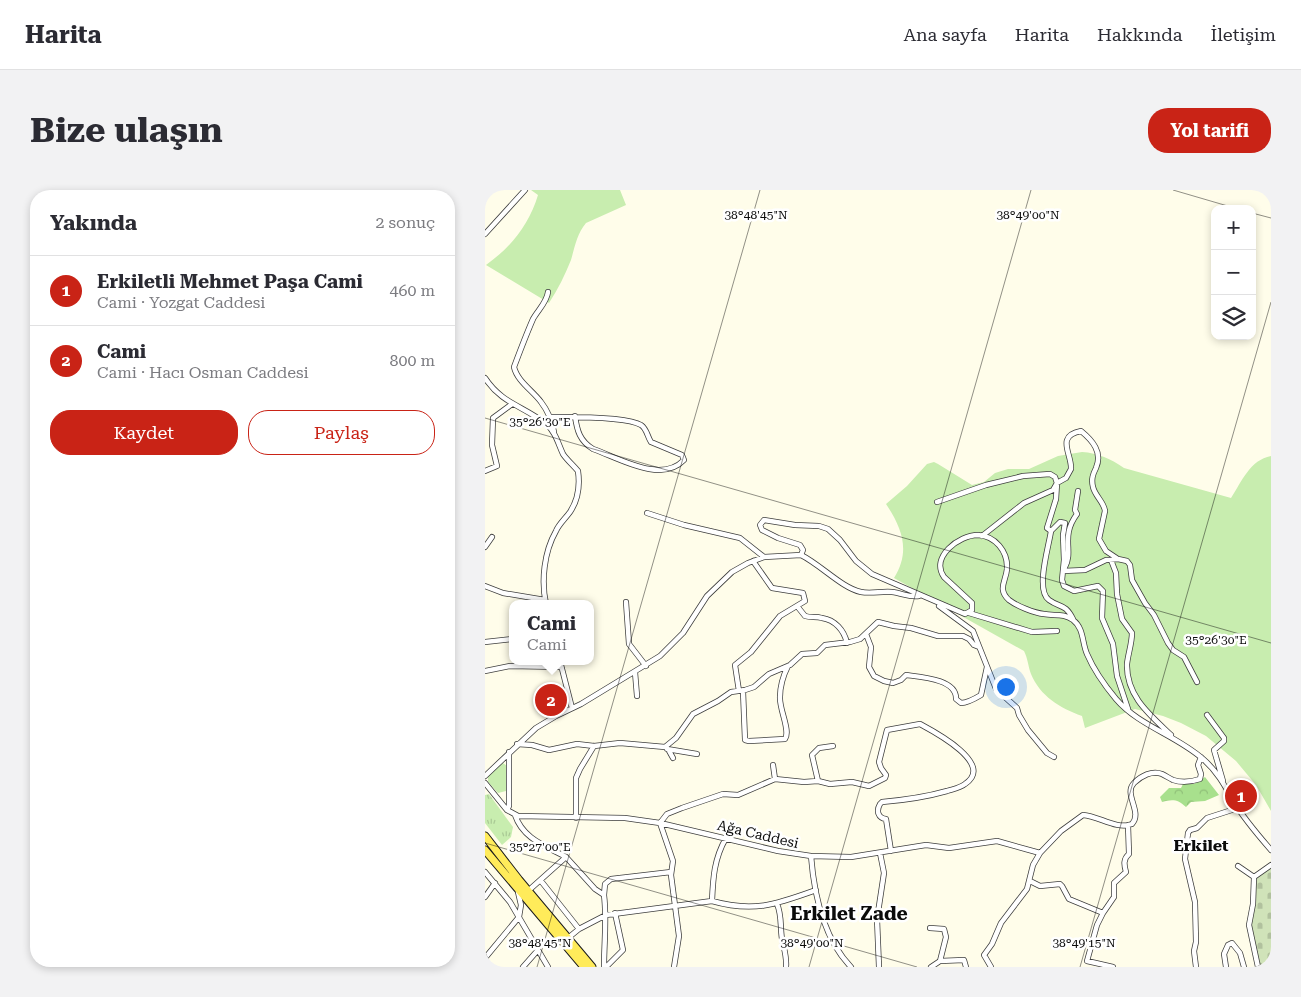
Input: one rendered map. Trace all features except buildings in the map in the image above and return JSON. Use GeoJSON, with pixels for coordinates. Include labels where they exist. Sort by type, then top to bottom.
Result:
{"type":"FeatureCollection","features":[{"type":"Feature","properties":{"kind":"main road"},"geometry":{"type":"LineString","coordinates":[[485,836],[592,967]]}},
{"type":"Feature","properties":{"kind":"main road"},"geometry":{"type":"LineString","coordinates":[[485,850],[584,967]]}},
{"type":"Feature","properties":{"kind":"street"},"geometry":{"type":"LineString","coordinates":[[485,234],[525,190]]}},
{"type":"Feature","properties":{"kind":"street"},"geometry":{"type":"LineString","coordinates":[[546,600],[544,575],[551,542],[573,506],[579,485],[578,471],[564,455],[555,435],[550,417],[541,401],[516,374],[515,367],[526,335],[549,292]]}},
{"type":"Feature","properties":{"kind":"street"},"geometry":{"type":"LineString","coordinates":[[485,378],[495,391],[512,404],[545,423],[555,435]]}},
{"type":"Feature","properties":{"kind":"street"},"geometry":{"type":"LineString","coordinates":[[485,471],[497,466],[492,445],[493,418],[512,404]]}},
{"type":"Feature","properties":{"kind":"street"},"geometry":{"type":"LineString","coordinates":[[550,417],[575,416],[639,424],[645,429],[651,442],[682,455],[683,460],[671,469],[664,471],[652,470],[593,449],[580,437],[575,416]]}},
{"type":"Feature","properties":{"kind":"street"},"geometry":{"type":"LineString","coordinates":[[982,536],[1024,502],[1053,490],[1057,483],[1066,478],[1071,469],[1067,449],[1068,439],[1073,433],[1081,431],[1093,442],[1098,455],[1097,465],[1092,477],[1092,486],[1105,511],[1099,541],[1106,551],[1118,559]]}},
{"type":"Feature","properties":{"kind":"street"},"geometry":{"type":"LineString","coordinates":[[937,502],[986,485],[1023,476],[1050,474],[1055,477],[1057,483],[1054,505],[1047,524],[1047,529],[1051,531]]}},
{"type":"Feature","properties":{"kind":"street"},"geometry":{"type":"LineString","coordinates":[[1063,571],[1068,562],[1068,530],[1071,521],[1077,514],[1075,510],[1078,491]]}},
{"type":"Feature","properties":{"kind":"street"},"geometry":{"type":"LineString","coordinates":[[647,513],[684,526],[740,538],[764,557]]}},
{"type":"Feature","properties":{"kind":"street"},"geometry":{"type":"LineString","coordinates":[[799,556],[803,550],[801,546],[767,534],[761,529],[761,522],[767,520],[825,528],[840,540],[862,567],[920,596],[963,613],[969,613],[1032,632],[1057,631]]}},
{"type":"Feature","properties":{"kind":"street"},"geometry":{"type":"LineString","coordinates":[[1128,711],[1117,676],[1113,644],[1102,618],[1102,589],[1096,586],[1069,590],[1062,584],[1065,523],[1060,522],[1051,531],[1043,572],[1044,592],[1050,601],[1065,608],[1079,627],[1086,654],[1112,694],[1128,711],[1201,757],[1223,782],[1238,808],[1271,850]]}},
{"type":"Feature","properties":{"kind":"street"},"geometry":{"type":"LineString","coordinates":[[969,613],[973,608],[972,603],[944,577],[941,572],[941,564],[946,553],[956,541],[968,536],[982,536],[995,541],[1004,554],[1007,567],[1002,586],[1008,599],[1039,614],[1064,616],[1074,621]]}},
{"type":"Feature","properties":{"kind":"street"},"geometry":{"type":"LineString","coordinates":[[485,547],[492,537]]}},
{"type":"Feature","properties":{"kind":"street"},"geometry":{"type":"LineString","coordinates":[[485,776],[517,744],[543,723],[646,666],[660,656],[678,639],[711,591],[733,572],[753,561],[764,557],[799,556],[821,567],[855,591],[864,593],[893,592],[913,597],[920,596]]}},
{"type":"Feature","properties":{"kind":"street"},"geometry":{"type":"LineString","coordinates":[[1063,571],[1085,570],[1098,562],[1118,559],[1126,560],[1130,563],[1132,580],[1154,615],[1169,646],[1184,657],[1197,682]]}},
{"type":"Feature","properties":{"kind":"street"},"geometry":{"type":"LineString","coordinates":[[1111,560],[1116,573],[1117,594],[1122,619],[1132,633],[1127,665],[1129,684],[1141,706],[1175,739]]}},
{"type":"Feature","properties":{"kind":"street"},"geometry":{"type":"LineString","coordinates":[[753,561],[772,588],[803,593],[805,601],[780,616],[751,652],[735,665],[741,691],[745,740],[785,739],[788,732],[780,707],[780,696],[783,678],[788,666]]}},
{"type":"Feature","properties":{"kind":"street"},"geometry":{"type":"LineString","coordinates":[[485,586],[503,593],[536,600]]}},
{"type":"Feature","properties":{"kind":"street"},"geometry":{"type":"LineString","coordinates":[[932,600],[971,628],[977,637],[996,690],[1017,708],[1019,716],[1028,730],[1047,753],[1054,757]]}},
{"type":"Feature","properties":{"kind":"street"},"geometry":{"type":"LineString","coordinates":[[626,602],[629,644],[646,666]]}},
{"type":"Feature","properties":{"kind":"street"},"geometry":{"type":"LineString","coordinates":[[797,606],[805,616],[822,618],[836,624],[843,632],[847,643]]}},
{"type":"Feature","properties":{"kind":"street"},"geometry":{"type":"LineString","coordinates":[[666,748],[677,738],[693,714],[731,692],[741,691],[757,684],[772,672],[788,666],[802,654],[817,653],[825,644],[856,641],[879,621],[938,636],[963,636],[969,639],[973,645],[979,647]]}},
{"type":"Feature","properties":{"kind":"street"},"geometry":{"type":"LineString","coordinates":[[866,634],[871,647],[869,667],[874,676],[891,683],[899,681],[906,675],[928,678],[951,686],[956,692],[956,699],[961,703],[981,695],[987,667]]}},
{"type":"Feature","properties":{"kind":"street"},"geometry":{"type":"LineString","coordinates":[[485,642],[509,639]]}},
{"type":"Feature","properties":{"kind":"street"},"geometry":{"type":"LineString","coordinates":[[485,672],[510,666],[561,667],[572,708]]}},
{"type":"Feature","properties":{"kind":"street"},"geometry":{"type":"LineString","coordinates":[[635,672],[637,696]]}},
{"type":"Feature","properties":{"kind":"street"},"geometry":{"type":"LineString","coordinates":[[1207,715],[1225,739],[1214,750],[1223,776],[1223,782]]}},
{"type":"Feature","properties":{"kind":"street"},"geometry":{"type":"LineString","coordinates":[[674,967],[679,936],[671,872],[673,859],[661,823],[667,814],[723,794],[738,795],[775,779],[804,782],[818,781],[831,784],[852,782],[869,786],[885,778],[886,775],[881,768],[879,760],[887,730],[920,724],[958,748],[967,758],[973,771],[972,778],[959,787],[927,797],[879,804],[879,814],[886,819],[891,851]]}},
{"type":"Feature","properties":{"kind":"street"},"geometry":{"type":"LineString","coordinates":[[517,744],[549,750],[577,744],[594,746],[620,743],[666,748],[697,754]]}},
{"type":"Feature","properties":{"kind":"street"},"geometry":{"type":"LineString","coordinates":[[576,818],[576,778],[594,746]]}},
{"type":"Feature","properties":{"kind":"street"},"geometry":{"type":"LineString","coordinates":[[818,781],[812,755],[819,748],[833,746]]}},
{"type":"Feature","properties":{"kind":"street"},"geometry":{"type":"LineString","coordinates":[[666,748],[673,758]]}},
{"type":"Feature","properties":{"kind":"street"},"geometry":{"type":"LineString","coordinates":[[507,810],[509,806],[509,752]]}},
{"type":"Feature","properties":{"kind":"street"},"geometry":{"type":"LineString","coordinates":[[991,967],[984,955],[992,944],[1001,923],[1025,893],[1030,882],[1033,866],[1040,853],[1061,831],[1082,815],[1113,824],[1128,825],[1136,817],[1131,790],[1135,783],[1143,776],[1152,773],[1160,773],[1172,780],[1182,782],[1200,780],[1201,774],[1198,765],[1201,757]]}},
{"type":"Feature","properties":{"kind":"street"},"geometry":{"type":"LineString","coordinates":[[773,765],[775,779]]}},
{"type":"Feature","properties":{"kind":"street"},"geometry":{"type":"LineString","coordinates":[[485,783],[507,810],[515,816],[528,836],[566,857],[595,889],[604,895]]}},
{"type":"Feature","properties":{"kind":"street"},"geometry":{"type":"LineString","coordinates":[[1195,967],[1195,902],[1185,859],[1188,833],[1190,830],[1197,828],[1207,818],[1238,808]]}},
{"type":"Feature","properties":{"kind":"street","name":"Ağa Caddesi"},"geometry":{"type":"LineString","coordinates":[[515,816],[625,818],[661,823],[778,851],[811,856],[851,858],[927,845],[949,848],[997,841],[1040,853]]}},
{"type":"Feature","properties":{"kind":"street"},"geometry":{"type":"LineString","coordinates":[[1113,967],[1087,961],[1097,925],[1114,897],[1114,883],[1126,872],[1124,863],[1129,854],[1128,825]]}},
{"type":"Feature","properties":{"kind":"street"},"geometry":{"type":"LineString","coordinates":[[712,901],[714,870],[719,852],[726,838]]}},
{"type":"Feature","properties":{"kind":"street"},"geometry":{"type":"LineString","coordinates":[[879,967],[877,920],[884,873],[880,852]]}},
{"type":"Feature","properties":{"kind":"street"},"geometry":{"type":"LineString","coordinates":[[811,856],[816,890],[830,933],[838,949],[851,967]]}},
{"type":"Feature","properties":{"kind":"street"},"geometry":{"type":"LineString","coordinates":[[528,891],[566,857]]}},
{"type":"Feature","properties":{"kind":"street"},"geometry":{"type":"LineString","coordinates":[[1254,877],[1271,865]]}},
{"type":"Feature","properties":{"kind":"street"},"geometry":{"type":"LineString","coordinates":[[1238,866],[1254,877]]}},
{"type":"Feature","properties":{"kind":"street"},"geometry":{"type":"LineString","coordinates":[[485,872],[519,917],[548,967]]}},
{"type":"Feature","properties":{"kind":"street"},"geometry":{"type":"LineString","coordinates":[[605,967],[605,884],[611,879],[671,872]]}},
{"type":"Feature","properties":{"kind":"street"},"geometry":{"type":"LineString","coordinates":[[1254,877],[1253,904],[1249,922],[1258,967]]}},
{"type":"Feature","properties":{"kind":"street"},"geometry":{"type":"LineString","coordinates":[[541,881],[579,929]]}},
{"type":"Feature","properties":{"kind":"street"},"geometry":{"type":"LineString","coordinates":[[1030,882],[1040,886],[1060,884],[1069,899],[1103,913]]}},
{"type":"Feature","properties":{"kind":"street"},"geometry":{"type":"LineString","coordinates":[[485,896],[495,883]]}},
{"type":"Feature","properties":{"kind":"street"},"geometry":{"type":"LineString","coordinates":[[485,958],[519,917],[520,901],[516,886]]}},
{"type":"Feature","properties":{"kind":"street"},"geometry":{"type":"LineString","coordinates":[[568,938],[579,929],[606,915],[615,913],[712,901],[736,905],[762,906],[777,904],[816,890]]}},
{"type":"Feature","properties":{"kind":"street"},"geometry":{"type":"LineString","coordinates":[[777,904],[781,917],[781,933],[786,967]]}},
{"type":"Feature","properties":{"kind":"street"},"geometry":{"type":"LineString","coordinates":[[605,967],[623,950],[615,913]]}},
{"type":"Feature","properties":{"kind":"street"},"geometry":{"type":"LineString","coordinates":[[931,928],[943,929],[945,932],[940,961]]}},
{"type":"Feature","properties":{"kind":"street"},"geometry":{"type":"LineString","coordinates":[[1226,967],[1224,954],[1230,943],[1234,944],[1241,953],[1243,967]]}},
{"type":"Feature","properties":{"kind":"street"},"geometry":{"type":"LineString","coordinates":[[523,967],[538,950]]}},
{"type":"Feature","properties":{"kind":"street"},"geometry":{"type":"LineString","coordinates":[[931,967],[940,961],[965,960],[967,967]]}},
{"type":"Feature","properties":{"kind":"green space"},"geometry":{"type":"Polygon","coordinates":[[[531,190],[620,190],[626,205],[586,223],[578,236],[566,271],[549,303],[486,265],[511,243],[530,216],[538,195],[531,190]]]}},
{"type":"Feature","properties":{"kind":"green space"},"geometry":{"type":"Polygon","coordinates":[[[1082,452],[1104,457],[1124,468],[1231,498],[1252,467],[1257,462],[1271,456],[1271,811],[1256,785],[1236,761],[1206,736],[1163,716],[1135,709],[1085,728],[1082,716],[1059,705],[1040,689],[1031,674],[1024,651],[894,578],[899,568],[903,549],[900,531],[886,504],[907,486],[927,464],[934,462],[972,485],[984,482],[995,473],[1008,469],[1029,469],[1058,456],[1082,452]]]}},
{"type":"Feature","properties":{"kind":"green space"},"geometry":{"type":"Polygon","coordinates":[[[503,763],[507,766],[506,791],[498,793],[488,782],[488,776],[503,763]]]}},
{"type":"Feature","properties":{"kind":"green space"},"geometry":{"type":"Polygon","coordinates":[[[1205,777],[1219,795],[1205,801],[1191,802],[1186,807],[1175,800],[1162,802],[1160,797],[1169,788],[1181,788],[1183,784],[1194,784],[1205,777]]]}},
{"type":"Feature","properties":{"kind":"green space"},"geometry":{"type":"Polygon","coordinates":[[[489,794],[513,827],[511,837],[502,845],[485,823],[485,795],[489,794]]]}},
{"type":"Feature","properties":{"kind":"green space"},"geometry":{"type":"Polygon","coordinates":[[[1271,868],[1271,967],[1257,967],[1249,928],[1256,877],[1271,868]]]}},
{"type":"Feature","properties":{"kind":"place","name":"Cami"},"geometry":{"type":"Point","coordinates":[551,700]}},
{"type":"Feature","properties":{"kind":"place","name":"Erkiletli Mehmet Paşa Cami"},"geometry":{"type":"Point","coordinates":[1241,796]}},
{"type":"Feature","properties":{"kind":"district","name":"Erkilet"},"geometry":{"type":"Point","coordinates":[1201,845]}},
{"type":"Feature","properties":{"kind":"district","name":"Erkilet Zade"},"geometry":{"type":"Point","coordinates":[849,913]}}]}
